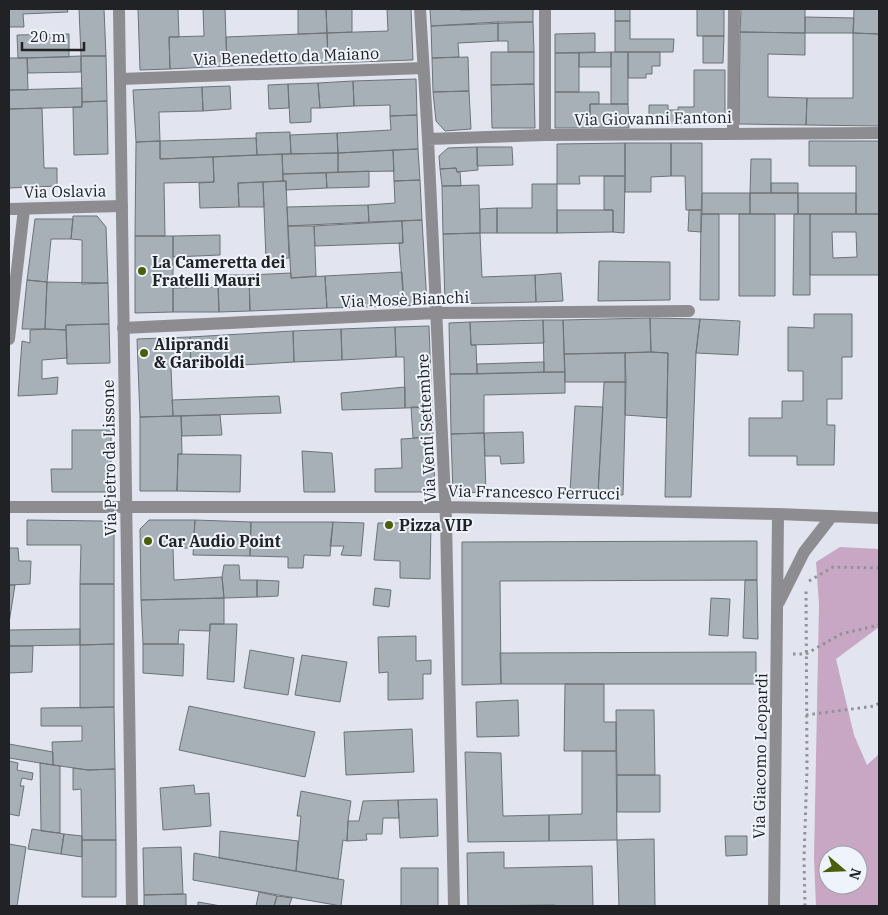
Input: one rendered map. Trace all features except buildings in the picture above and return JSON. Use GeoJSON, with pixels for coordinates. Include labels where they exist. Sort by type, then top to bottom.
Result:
{"type":"FeatureCollection","features":[{"type":"Feature","properties":{"kind":"street","name":"Via Pietro da Lissone"},"geometry":{"type":"LineString","coordinates":[[119,9],[132,906]]}},
{"type":"Feature","properties":{"kind":"street","name":"Via Venti Settembre"},"geometry":{"type":"LineString","coordinates":[[420,9],[446,507],[454,906]]}},
{"type":"Feature","properties":{"kind":"street"},"geometry":{"type":"LineString","coordinates":[[545,9],[545,136]]}},
{"type":"Feature","properties":{"kind":"street"},"geometry":{"type":"LineString","coordinates":[[733,134],[734,9]]}},
{"type":"Feature","properties":{"kind":"street","name":"Via Benedetto da Maiano"},"geometry":{"type":"LineString","coordinates":[[120,79],[423,68]]}},
{"type":"Feature","properties":{"kind":"street","name":"Via Giovanni Fantoni"},"geometry":{"type":"LineString","coordinates":[[428,139],[879,133]]}},
{"type":"Feature","properties":{"kind":"street","name":"Via Oslavia"},"geometry":{"type":"LineString","coordinates":[[9,209],[122,206]]}},
{"type":"Feature","properties":{"kind":"street"},"geometry":{"type":"LineString","coordinates":[[9,339],[24,209]]}},
{"type":"Feature","properties":{"kind":"street","name":"Via Mosè Bianchi"},"geometry":{"type":"LineString","coordinates":[[123,328],[436,313],[690,312]]}},
{"type":"Feature","properties":{"kind":"street","name":"Via Francesco Ferrucci"},"geometry":{"type":"LineString","coordinates":[[9,507],[446,507],[879,518]]}},
{"type":"Feature","properties":{"kind":"street","name":"Via Giacomo Leopardi"},"geometry":{"type":"LineString","coordinates":[[774,906],[778,514]]}},
{"type":"Feature","properties":{"kind":"street","name":"Via Giacomo Leopardi"},"geometry":{"type":"LineString","coordinates":[[777,606],[804,552],[832,516]]}},
{"type":"Feature","properties":{"kind":"path"},"geometry":{"type":"LineString","coordinates":[[805,906],[804,858],[807,770],[806,583],[833,567],[879,568]]}},
{"type":"Feature","properties":{"kind":"path"},"geometry":{"type":"LineString","coordinates":[[777,654],[806,654],[841,634],[879,625]]}},
{"type":"Feature","properties":{"kind":"path"},"geometry":{"type":"LineString","coordinates":[[806,715],[875,706],[879,703]]}},
{"type":"Feature","properties":{"kind":"shaded area"},"geometry":{"type":"Polygon","coordinates":[[[840,547],[879,549],[879,627],[836,659],[854,735],[867,765],[879,754],[879,906],[816,906],[814,858],[819,604],[816,562],[840,547]]]}},
{"type":"Feature","properties":{"kind":"place","name":"La Cameretta dei Fratelli Mauri"},"geometry":{"type":"Point","coordinates":[142,271]}},
{"type":"Feature","properties":{"kind":"place","name":"Aliprandi & Gariboldi"},"geometry":{"type":"Point","coordinates":[144,353]}},
{"type":"Feature","properties":{"kind":"place","name":"Pizza VIP"},"geometry":{"type":"Point","coordinates":[389,525]}},
{"type":"Feature","properties":{"kind":"place","name":"Car Audio Point"},"geometry":{"type":"Point","coordinates":[148,541]}}]}
